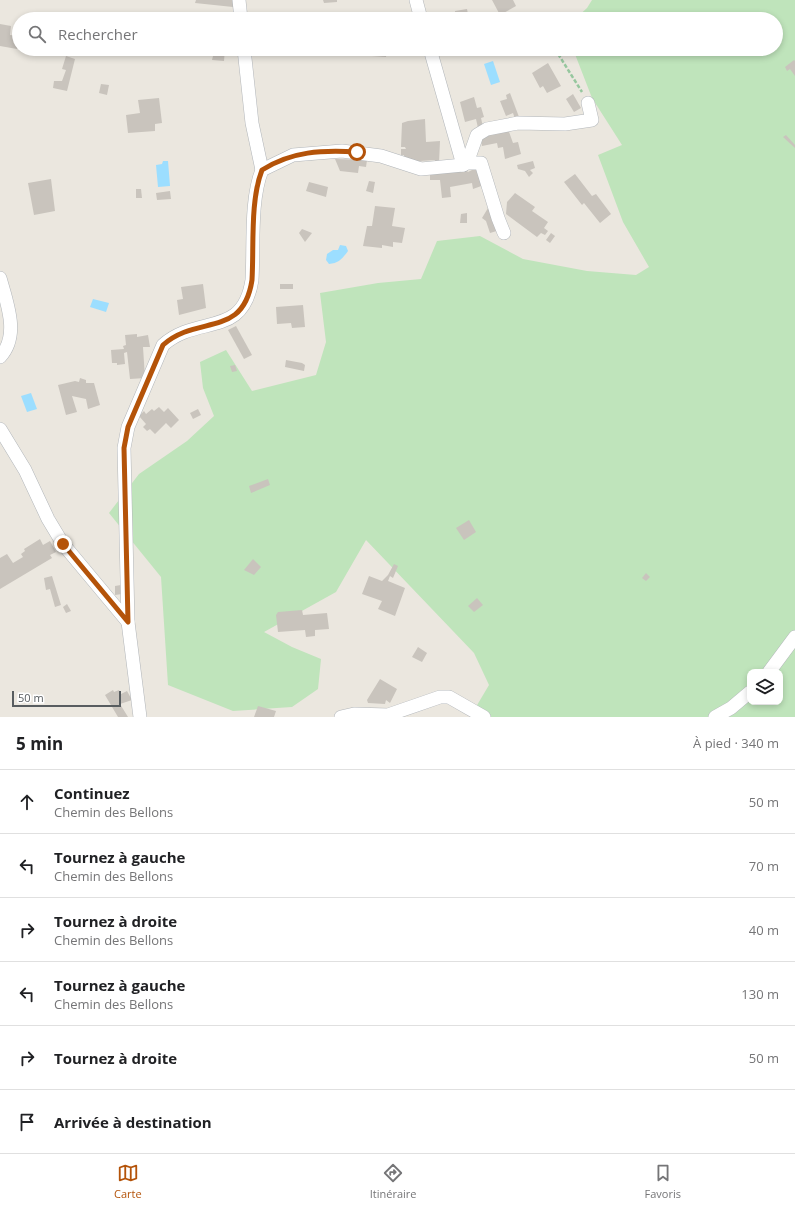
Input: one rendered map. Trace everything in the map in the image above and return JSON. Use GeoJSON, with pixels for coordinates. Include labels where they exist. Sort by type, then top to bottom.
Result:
{"type":"FeatureCollection","features":[{"type":"Feature","properties":{"kind":"street"},"geometry":{"type":"LineString","coordinates":[[240,0],[241,12]]}},
{"type":"Feature","properties":{"kind":"street"},"geometry":{"type":"LineString","coordinates":[[416,0],[419,12]]}},
{"type":"Feature","properties":{"kind":"street"},"geometry":{"type":"LineString","coordinates":[[140,717],[128,622],[124,448],[128,427],[163,345],[172,337],[198,327],[227,320],[240,312],[250,293],[252,280],[255,198],[258,181],[262,170],[252,123],[245,56]]}},
{"type":"Feature","properties":{"kind":"street"},"geometry":{"type":"LineString","coordinates":[[432,56],[465,164]]}},
{"type":"Feature","properties":{"kind":"street"},"geometry":{"type":"LineString","coordinates":[[465,164],[477,135],[482,131],[518,123],[564,124],[592,120],[588,103]]}},
{"type":"Feature","properties":{"kind":"street"},"geometry":{"type":"LineString","coordinates":[[262,170],[293,155],[342,151],[381,156],[421,168],[481,164],[504,233]]}},
{"type":"Feature","properties":{"kind":"street"},"geometry":{"type":"LineString","coordinates":[[0,278],[9,313],[11,329],[7,349],[0,356]]}},
{"type":"Feature","properties":{"kind":"street"},"geometry":{"type":"LineString","coordinates":[[0,429],[25,470],[48,519],[63,544],[128,622]]}},
{"type":"Feature","properties":{"kind":"street"},"geometry":{"type":"LineString","coordinates":[[771,669],[795,637]]}},
{"type":"Feature","properties":{"kind":"street"},"geometry":{"type":"LineString","coordinates":[[715,717],[731,708],[747,695]]}},
{"type":"Feature","properties":{"kind":"street"},"geometry":{"type":"LineString","coordinates":[[341,717],[354,714],[388,715],[440,697],[449,697],[484,717]]}},
{"type":"Feature","properties":{"kind":"path"},"geometry":{"type":"LineString","coordinates":[[559,56],[588,103]]}},
{"type":"Feature","properties":{"kind":"green space"},"geometry":{"type":"Polygon","coordinates":[[[592,0],[795,0],[795,717],[470,717],[489,685],[474,653],[366,540],[336,592],[264,632],[292,647],[321,659],[318,689],[292,707],[233,711],[168,685],[161,577],[109,513],[139,474],[187,441],[214,416],[203,388],[200,362],[226,350],[252,391],[316,375],[326,342],[320,293],[378,283],[421,279],[437,241],[480,236],[523,259],[587,271],[636,275],[649,267],[623,222],[598,155],[622,145],[592,98],[576,56],[783,56],[783,12],[583,12],[592,0]]]}},
{"type":"Feature","properties":{"kind":"water"},"geometry":{"type":"Polygon","coordinates":[[[493,61],[500,82],[491,85],[484,64],[493,61]]]}},
{"type":"Feature","properties":{"kind":"water"},"geometry":{"type":"Polygon","coordinates":[[[163,161],[168,161],[170,186],[158,187],[156,165],[162,164],[163,161]]]}},
{"type":"Feature","properties":{"kind":"water"},"geometry":{"type":"Polygon","coordinates":[[[340,245],[346,246],[348,251],[340,260],[329,264],[326,260],[327,254],[333,250],[338,250],[340,245]]]}},
{"type":"Feature","properties":{"kind":"water"},"geometry":{"type":"Polygon","coordinates":[[[93,299],[109,303],[106,312],[90,307],[93,299]]]}},
{"type":"Feature","properties":{"kind":"water"},"geometry":{"type":"Polygon","coordinates":[[[31,393],[37,409],[27,412],[21,396],[31,393]]]}},
{"type":"Feature","properties":{"kind":"building"},"geometry":{"type":"Polygon","coordinates":[[[196,0],[233,0],[233,7],[195,3],[196,0]]]}},
{"type":"Feature","properties":{"kind":"building"},"geometry":{"type":"Polygon","coordinates":[[[323,0],[337,0],[337,2],[324,3],[323,0]]]}},
{"type":"Feature","properties":{"kind":"building"},"geometry":{"type":"Polygon","coordinates":[[[492,0],[513,0],[516,6],[505,12],[498,12],[492,0]]]}},
{"type":"Feature","properties":{"kind":"building"},"geometry":{"type":"Polygon","coordinates":[[[467,9],[468,12],[455,12],[467,9]]]}},
{"type":"Feature","properties":{"kind":"building"},"geometry":{"type":"Polygon","coordinates":[[[0,24],[11,26],[10,35],[12,35],[12,48],[0,46],[0,24]]]}},
{"type":"Feature","properties":{"kind":"building"},"geometry":{"type":"Polygon","coordinates":[[[66,56],[75,59],[67,91],[53,88],[54,81],[62,81],[66,70],[62,69],[66,56]]]}},
{"type":"Feature","properties":{"kind":"building"},"geometry":{"type":"Polygon","coordinates":[[[213,56],[224,56],[224,61],[212,60],[213,56]]]}},
{"type":"Feature","properties":{"kind":"building"},"geometry":{"type":"Polygon","coordinates":[[[794,60],[795,76],[790,69],[787,71],[785,67],[794,60]]]}},
{"type":"Feature","properties":{"kind":"building"},"geometry":{"type":"Polygon","coordinates":[[[548,63],[561,86],[547,93],[543,86],[540,88],[532,73],[548,63]]]}},
{"type":"Feature","properties":{"kind":"building"},"geometry":{"type":"Polygon","coordinates":[[[101,84],[109,85],[107,95],[99,93],[101,84]]]}},
{"type":"Feature","properties":{"kind":"building"},"geometry":{"type":"Polygon","coordinates":[[[510,93],[519,117],[515,119],[513,113],[506,116],[500,101],[507,99],[506,95],[510,93]]]}},
{"type":"Feature","properties":{"kind":"building"},"geometry":{"type":"Polygon","coordinates":[[[573,94],[581,108],[574,112],[566,99],[573,94]]]}},
{"type":"Feature","properties":{"kind":"building"},"geometry":{"type":"Polygon","coordinates":[[[474,97],[477,108],[481,107],[484,117],[481,118],[483,127],[478,128],[476,119],[465,122],[460,102],[474,97]]]}},
{"type":"Feature","properties":{"kind":"building"},"geometry":{"type":"Polygon","coordinates":[[[159,98],[162,123],[155,124],[155,131],[128,133],[126,115],[140,113],[138,100],[159,98]]]}},
{"type":"Feature","properties":{"kind":"building"},"geometry":{"type":"Polygon","coordinates":[[[425,119],[426,142],[440,141],[439,163],[435,163],[435,160],[404,162],[404,155],[401,155],[401,149],[406,149],[405,147],[401,147],[402,123],[425,119]]]}},
{"type":"Feature","properties":{"kind":"building"},"geometry":{"type":"Polygon","coordinates":[[[508,129],[513,143],[518,142],[521,154],[505,159],[503,147],[498,148],[497,143],[482,146],[480,136],[508,129]]]}},
{"type":"Feature","properties":{"kind":"building"},"geometry":{"type":"Polygon","coordinates":[[[786,135],[795,145],[795,148],[783,137],[786,135]]]}},
{"type":"Feature","properties":{"kind":"building"},"geometry":{"type":"Polygon","coordinates":[[[335,159],[367,160],[366,167],[359,166],[358,173],[340,171],[335,159]]]}},
{"type":"Feature","properties":{"kind":"building"},"geometry":{"type":"Polygon","coordinates":[[[533,161],[535,168],[530,170],[533,173],[529,177],[525,171],[518,169],[517,165],[533,161]]]}},
{"type":"Feature","properties":{"kind":"building"},"geometry":{"type":"Polygon","coordinates":[[[478,167],[484,185],[473,189],[472,183],[450,187],[451,197],[442,198],[440,180],[430,180],[430,170],[465,169],[468,172],[478,167]]]}},
{"type":"Feature","properties":{"kind":"building"},"geometry":{"type":"Polygon","coordinates":[[[575,174],[592,196],[596,194],[611,214],[600,223],[584,203],[582,205],[564,182],[575,174]]]}},
{"type":"Feature","properties":{"kind":"building"},"geometry":{"type":"Polygon","coordinates":[[[51,179],[55,211],[34,215],[28,183],[51,179]]]}},
{"type":"Feature","properties":{"kind":"building"},"geometry":{"type":"Polygon","coordinates":[[[369,181],[375,182],[373,193],[366,191],[369,181]]]}},
{"type":"Feature","properties":{"kind":"building"},"geometry":{"type":"Polygon","coordinates":[[[309,182],[328,187],[326,197],[306,191],[309,182]]]}},
{"type":"Feature","properties":{"kind":"building"},"geometry":{"type":"Polygon","coordinates":[[[136,189],[141,189],[142,198],[136,198],[136,189]]]}},
{"type":"Feature","properties":{"kind":"building"},"geometry":{"type":"Polygon","coordinates":[[[170,191],[171,199],[157,200],[156,193],[170,191]]]}},
{"type":"Feature","properties":{"kind":"building"},"geometry":{"type":"Polygon","coordinates":[[[515,193],[535,207],[532,211],[548,222],[544,228],[548,231],[545,235],[541,233],[537,237],[506,214],[507,202],[515,193]]]}},
{"type":"Feature","properties":{"kind":"building"},"geometry":{"type":"Polygon","coordinates":[[[491,203],[500,230],[490,233],[486,221],[482,218],[491,203]]]}},
{"type":"Feature","properties":{"kind":"building"},"geometry":{"type":"Polygon","coordinates":[[[375,206],[395,208],[392,226],[405,228],[402,243],[393,242],[393,247],[382,245],[382,248],[363,246],[367,226],[372,226],[375,206]]]}},
{"type":"Feature","properties":{"kind":"building"},"geometry":{"type":"Polygon","coordinates":[[[467,213],[467,223],[460,223],[461,214],[467,213]]]}},
{"type":"Feature","properties":{"kind":"building"},"geometry":{"type":"Polygon","coordinates":[[[302,229],[312,233],[305,242],[299,233],[302,229]]]}},
{"type":"Feature","properties":{"kind":"building"},"geometry":{"type":"Polygon","coordinates":[[[551,233],[555,236],[550,243],[546,240],[551,233]]]}},
{"type":"Feature","properties":{"kind":"building"},"geometry":{"type":"Polygon","coordinates":[[[203,284],[206,308],[179,315],[177,300],[183,299],[181,287],[203,284]]]}},
{"type":"Feature","properties":{"kind":"building"},"geometry":{"type":"Polygon","coordinates":[[[280,284],[293,284],[293,289],[280,289],[280,284]]]}},
{"type":"Feature","properties":{"kind":"building"},"geometry":{"type":"Polygon","coordinates":[[[303,305],[305,327],[292,328],[291,323],[277,324],[276,307],[303,305]]]}},
{"type":"Feature","properties":{"kind":"building"},"geometry":{"type":"Polygon","coordinates":[[[236,326],[252,355],[244,359],[228,330],[236,326]]]}},
{"type":"Feature","properties":{"kind":"building"},"geometry":{"type":"Polygon","coordinates":[[[137,334],[137,337],[148,335],[150,347],[143,347],[145,378],[130,379],[127,352],[124,353],[125,364],[117,365],[117,363],[112,363],[111,350],[124,349],[123,346],[126,345],[125,335],[137,334]]]}},
{"type":"Feature","properties":{"kind":"building"},"geometry":{"type":"Polygon","coordinates":[[[286,360],[302,363],[305,365],[304,371],[285,367],[286,360]]]}},
{"type":"Feature","properties":{"kind":"building"},"geometry":{"type":"Polygon","coordinates":[[[235,365],[237,371],[232,372],[230,366],[235,365]]]}},
{"type":"Feature","properties":{"kind":"building"},"geometry":{"type":"Polygon","coordinates":[[[80,378],[86,380],[86,383],[94,383],[100,405],[88,409],[86,399],[72,396],[77,412],[66,415],[58,385],[75,381],[79,382],[80,378]]]}},
{"type":"Feature","properties":{"kind":"building"},"geometry":{"type":"Polygon","coordinates":[[[159,407],[164,412],[168,408],[179,420],[171,428],[166,423],[155,434],[150,429],[147,431],[143,427],[146,424],[139,416],[144,411],[146,414],[152,409],[154,411],[159,407]]]}},
{"type":"Feature","properties":{"kind":"building"},"geometry":{"type":"Polygon","coordinates":[[[198,409],[201,415],[193,419],[190,413],[198,409]]]}},
{"type":"Feature","properties":{"kind":"building"},"geometry":{"type":"Polygon","coordinates":[[[268,479],[270,485],[251,493],[249,486],[268,479]]]}},
{"type":"Feature","properties":{"kind":"building"},"geometry":{"type":"Polygon","coordinates":[[[469,520],[476,532],[464,540],[456,528],[469,520]]]}},
{"type":"Feature","properties":{"kind":"building"},"geometry":{"type":"Polygon","coordinates":[[[40,539],[43,545],[50,541],[56,552],[50,555],[52,558],[0,589],[0,558],[7,554],[13,563],[23,557],[21,554],[25,551],[24,549],[40,539]]]}},
{"type":"Feature","properties":{"kind":"building"},"geometry":{"type":"Polygon","coordinates":[[[253,559],[261,567],[254,575],[244,570],[253,559]]]}},
{"type":"Feature","properties":{"kind":"building"},"geometry":{"type":"Polygon","coordinates":[[[394,564],[398,566],[393,578],[390,576],[388,581],[405,588],[395,616],[378,609],[382,601],[362,594],[369,576],[382,581],[388,575],[394,564]]]}},
{"type":"Feature","properties":{"kind":"building"},"geometry":{"type":"Polygon","coordinates":[[[646,573],[650,577],[646,581],[642,578],[646,573]]]}},
{"type":"Feature","properties":{"kind":"building"},"geometry":{"type":"Polygon","coordinates":[[[52,576],[61,605],[55,607],[50,589],[46,590],[44,578],[52,576]]]}},
{"type":"Feature","properties":{"kind":"building"},"geometry":{"type":"Polygon","coordinates":[[[121,585],[122,594],[115,595],[115,586],[121,585]]]}},
{"type":"Feature","properties":{"kind":"building"},"geometry":{"type":"Polygon","coordinates":[[[477,598],[483,605],[474,612],[468,606],[477,598]]]}},
{"type":"Feature","properties":{"kind":"building"},"geometry":{"type":"Polygon","coordinates":[[[67,604],[71,611],[66,613],[63,607],[67,604]]]}},
{"type":"Feature","properties":{"kind":"building"},"geometry":{"type":"Polygon","coordinates":[[[302,610],[303,615],[327,613],[329,629],[315,630],[315,636],[306,637],[305,630],[278,632],[276,615],[278,612],[302,610]]]}},
{"type":"Feature","properties":{"kind":"building"},"geometry":{"type":"Polygon","coordinates":[[[418,647],[427,653],[422,662],[412,657],[418,647]]]}},
{"type":"Feature","properties":{"kind":"building"},"geometry":{"type":"Polygon","coordinates":[[[380,679],[397,689],[390,703],[386,700],[385,704],[368,703],[367,700],[380,679]]]}},
{"type":"Feature","properties":{"kind":"building"},"geometry":{"type":"Polygon","coordinates":[[[113,690],[114,692],[119,690],[121,694],[127,691],[132,700],[120,704],[128,717],[118,717],[105,695],[113,690]]]}},
{"type":"Feature","properties":{"kind":"building"},"geometry":{"type":"Polygon","coordinates":[[[258,706],[276,711],[274,717],[254,717],[258,706]]]}},
{"type":"Feature","properties":{"kind":"route"},"geometry":{"type":"LineString","coordinates":[[63,544],[128,622],[124,448],[128,427],[163,345],[172,337],[198,327],[227,320],[240,312],[250,293],[252,280],[255,198],[258,181],[262,170],[275,162],[293,155],[342,151],[357,152]]}}]}
